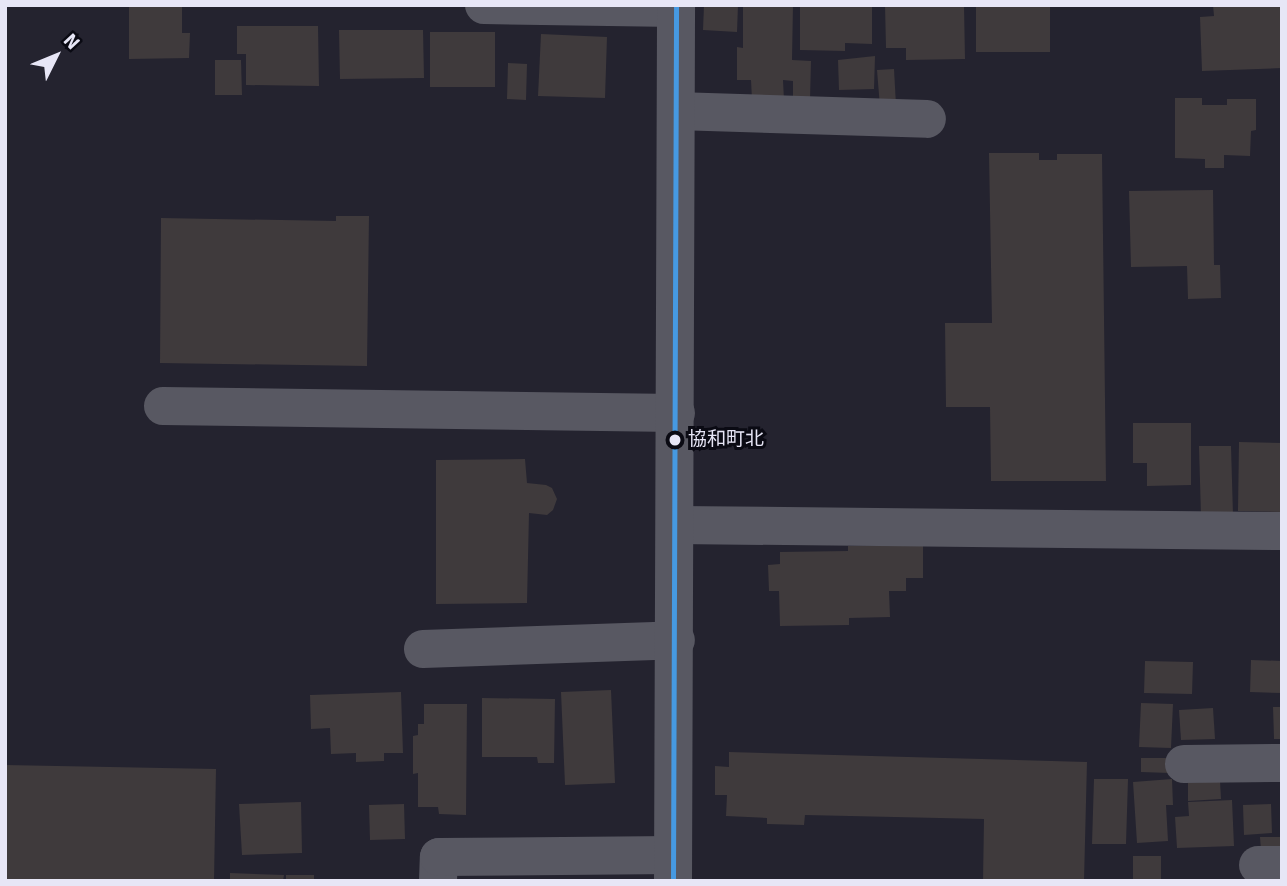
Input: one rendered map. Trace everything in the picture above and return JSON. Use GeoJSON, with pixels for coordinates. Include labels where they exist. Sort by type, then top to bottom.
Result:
{"type":"FeatureCollection","features":[{"type":"Feature","properties":{"kind":"street"},"geometry":{"type":"LineString","coordinates":[[438,881],[439,857],[673,868],[676,640],[676,7],[484,5]]}},
{"type":"Feature","properties":{"kind":"street"},"geometry":{"type":"LineString","coordinates":[[676,111],[927,119]]}},
{"type":"Feature","properties":{"kind":"street"},"geometry":{"type":"LineString","coordinates":[[163,406],[676,413]]}},
{"type":"Feature","properties":{"kind":"street"},"geometry":{"type":"LineString","coordinates":[[676,525],[1282,531]]}},
{"type":"Feature","properties":{"kind":"street"},"geometry":{"type":"LineString","coordinates":[[424,649],[676,640]]}},
{"type":"Feature","properties":{"kind":"street"},"geometry":{"type":"LineString","coordinates":[[1184,764],[1282,763]]}},
{"type":"Feature","properties":{"kind":"building"},"geometry":{"type":"Polygon","coordinates":[[[129,5],[182,5],[182,33],[190,33],[189,58],[129,59],[129,5]]]}},
{"type":"Feature","properties":{"kind":"building"},"geometry":{"type":"Polygon","coordinates":[[[704,5],[738,5],[737,32],[703,30],[704,5]]]}},
{"type":"Feature","properties":{"kind":"building"},"geometry":{"type":"Polygon","coordinates":[[[743,5],[793,5],[792,60],[811,61],[810,100],[793,100],[793,81],[783,80],[784,100],[752,100],[751,80],[737,80],[737,47],[743,48],[743,5]]]}},
{"type":"Feature","properties":{"kind":"building"},"geometry":{"type":"Polygon","coordinates":[[[800,5],[872,5],[872,44],[845,43],[845,51],[800,50],[800,5]]]}},
{"type":"Feature","properties":{"kind":"building"},"geometry":{"type":"Polygon","coordinates":[[[885,5],[964,5],[965,59],[906,60],[906,48],[886,48],[885,5]]]}},
{"type":"Feature","properties":{"kind":"building"},"geometry":{"type":"Polygon","coordinates":[[[1050,5],[1050,52],[976,52],[976,6],[1050,5]]]}},
{"type":"Feature","properties":{"kind":"building"},"geometry":{"type":"Polygon","coordinates":[[[1213,5],[1282,5],[1282,68],[1202,71],[1200,17],[1214,16],[1213,5]]]}},
{"type":"Feature","properties":{"kind":"building"},"geometry":{"type":"Polygon","coordinates":[[[237,26],[318,26],[319,86],[246,85],[246,54],[237,54],[237,26]]]}},
{"type":"Feature","properties":{"kind":"building"},"geometry":{"type":"Polygon","coordinates":[[[339,30],[423,30],[424,78],[340,79],[339,30]]]}},
{"type":"Feature","properties":{"kind":"building"},"geometry":{"type":"Polygon","coordinates":[[[430,32],[495,32],[495,87],[430,87],[430,32]]]}},
{"type":"Feature","properties":{"kind":"building"},"geometry":{"type":"Polygon","coordinates":[[[541,34],[607,37],[605,98],[538,96],[541,34]]]}},
{"type":"Feature","properties":{"kind":"building"},"geometry":{"type":"Polygon","coordinates":[[[875,56],[874,89],[839,90],[838,60],[875,56]]]}},
{"type":"Feature","properties":{"kind":"building"},"geometry":{"type":"Polygon","coordinates":[[[215,60],[241,60],[242,95],[215,95],[215,60]]]}},
{"type":"Feature","properties":{"kind":"building"},"geometry":{"type":"Polygon","coordinates":[[[508,63],[527,64],[526,100],[507,99],[508,63]]]}},
{"type":"Feature","properties":{"kind":"building"},"geometry":{"type":"Polygon","coordinates":[[[894,69],[896,105],[880,107],[877,70],[894,69]]]}},
{"type":"Feature","properties":{"kind":"building"},"geometry":{"type":"Polygon","coordinates":[[[1175,98],[1202,98],[1202,105],[1227,105],[1227,99],[1256,99],[1256,130],[1251,131],[1250,156],[1224,155],[1224,168],[1205,168],[1205,159],[1175,158],[1175,98]]]}},
{"type":"Feature","properties":{"kind":"building"},"geometry":{"type":"Polygon","coordinates":[[[989,153],[1039,153],[1039,160],[1057,160],[1057,154],[1102,154],[1106,481],[991,481],[990,407],[946,407],[945,323],[992,323],[989,153]]]}},
{"type":"Feature","properties":{"kind":"building"},"geometry":{"type":"Polygon","coordinates":[[[1213,190],[1214,265],[1220,265],[1221,298],[1188,299],[1187,266],[1131,267],[1129,191],[1213,190]]]}},
{"type":"Feature","properties":{"kind":"building"},"geometry":{"type":"Polygon","coordinates":[[[336,216],[369,216],[367,366],[160,363],[161,218],[336,221],[336,216]]]}},
{"type":"Feature","properties":{"kind":"building"},"geometry":{"type":"Polygon","coordinates":[[[1133,423],[1191,423],[1191,485],[1147,486],[1147,463],[1133,463],[1133,423]]]}},
{"type":"Feature","properties":{"kind":"building"},"geometry":{"type":"Polygon","coordinates":[[[1239,442],[1282,443],[1282,512],[1238,511],[1239,442]]]}},
{"type":"Feature","properties":{"kind":"building"},"geometry":{"type":"Polygon","coordinates":[[[1199,446],[1231,446],[1233,515],[1201,516],[1199,446]]]}},
{"type":"Feature","properties":{"kind":"building"},"geometry":{"type":"Polygon","coordinates":[[[525,459],[527,483],[552,488],[557,499],[553,510],[547,515],[529,513],[527,603],[436,604],[436,460],[525,459]]]}},
{"type":"Feature","properties":{"kind":"building"},"geometry":{"type":"Polygon","coordinates":[[[923,545],[923,578],[906,578],[906,591],[889,591],[890,617],[849,618],[849,625],[780,626],[779,591],[769,591],[768,565],[780,564],[780,552],[848,551],[848,546],[923,545]]]}},
{"type":"Feature","properties":{"kind":"building"},"geometry":{"type":"Polygon","coordinates":[[[1251,660],[1282,661],[1282,693],[1250,692],[1251,660]]]}},
{"type":"Feature","properties":{"kind":"building"},"geometry":{"type":"Polygon","coordinates":[[[1145,661],[1193,662],[1192,694],[1144,693],[1145,661]]]}},
{"type":"Feature","properties":{"kind":"building"},"geometry":{"type":"Polygon","coordinates":[[[611,690],[615,783],[565,785],[561,692],[611,690]]]}},
{"type":"Feature","properties":{"kind":"building"},"geometry":{"type":"Polygon","coordinates":[[[401,692],[403,753],[384,753],[384,761],[356,762],[356,753],[331,754],[330,728],[311,729],[310,695],[401,692]]]}},
{"type":"Feature","properties":{"kind":"building"},"geometry":{"type":"Polygon","coordinates":[[[482,698],[555,699],[554,763],[538,763],[537,757],[482,757],[482,698]]]}},
{"type":"Feature","properties":{"kind":"building"},"geometry":{"type":"Polygon","coordinates":[[[1141,703],[1173,704],[1171,748],[1139,747],[1141,703]]]}},
{"type":"Feature","properties":{"kind":"building"},"geometry":{"type":"Polygon","coordinates":[[[424,704],[467,704],[466,815],[439,814],[438,807],[418,807],[418,773],[413,774],[413,736],[418,735],[418,724],[424,724],[424,704]]]}},
{"type":"Feature","properties":{"kind":"building"},"geometry":{"type":"Polygon","coordinates":[[[1273,707],[1282,707],[1282,739],[1274,739],[1273,707]]]}},
{"type":"Feature","properties":{"kind":"building"},"geometry":{"type":"Polygon","coordinates":[[[1213,708],[1215,739],[1181,740],[1179,710],[1213,708]]]}},
{"type":"Feature","properties":{"kind":"building"},"geometry":{"type":"Polygon","coordinates":[[[729,752],[1087,762],[1084,881],[983,881],[984,819],[805,815],[804,825],[767,824],[767,818],[726,816],[727,795],[715,795],[715,766],[729,767],[729,752]]]}},
{"type":"Feature","properties":{"kind":"building"},"geometry":{"type":"Polygon","coordinates":[[[1141,758],[1170,758],[1170,773],[1141,772],[1141,758]]]}},
{"type":"Feature","properties":{"kind":"building"},"geometry":{"type":"Polygon","coordinates":[[[5,765],[216,769],[214,881],[5,881],[5,765]]]}},
{"type":"Feature","properties":{"kind":"building"},"geometry":{"type":"Polygon","coordinates":[[[1094,779],[1128,779],[1126,844],[1092,844],[1094,779]]]}},
{"type":"Feature","properties":{"kind":"building"},"geometry":{"type":"Polygon","coordinates":[[[1172,779],[1173,805],[1166,805],[1168,841],[1137,843],[1133,782],[1172,779]]]}},
{"type":"Feature","properties":{"kind":"building"},"geometry":{"type":"Polygon","coordinates":[[[1220,781],[1221,799],[1188,801],[1188,783],[1220,781]]]}},
{"type":"Feature","properties":{"kind":"building"},"geometry":{"type":"Polygon","coordinates":[[[1232,800],[1234,846],[1177,848],[1175,817],[1189,816],[1188,802],[1232,800]]]}},
{"type":"Feature","properties":{"kind":"building"},"geometry":{"type":"Polygon","coordinates":[[[301,802],[302,853],[242,855],[239,804],[301,802]]]}},
{"type":"Feature","properties":{"kind":"building"},"geometry":{"type":"Polygon","coordinates":[[[404,804],[405,839],[370,840],[369,805],[404,804]]]}},
{"type":"Feature","properties":{"kind":"building"},"geometry":{"type":"Polygon","coordinates":[[[1271,804],[1272,833],[1244,835],[1243,805],[1271,804]]]}},
{"type":"Feature","properties":{"kind":"building"},"geometry":{"type":"Polygon","coordinates":[[[1260,837],[1282,837],[1282,849],[1261,850],[1260,837]]]}},
{"type":"Feature","properties":{"kind":"building"},"geometry":{"type":"Polygon","coordinates":[[[1133,856],[1161,856],[1161,881],[1133,881],[1133,856]]]}},
{"type":"Feature","properties":{"kind":"building"},"geometry":{"type":"Polygon","coordinates":[[[230,873],[284,875],[283,881],[230,881],[230,873]]]}},
{"type":"Feature","properties":{"kind":"building"},"geometry":{"type":"Polygon","coordinates":[[[286,875],[314,875],[314,881],[286,881],[286,875]]]}},
{"type":"Feature","properties":{"kind":"transit line"},"geometry":{"type":"LineString","coordinates":[[673,881],[676,5]]}},
{"type":"Feature","properties":{"kind":"place","name":"協和町北"},"geometry":{"type":"Point","coordinates":[675,440]}}]}
